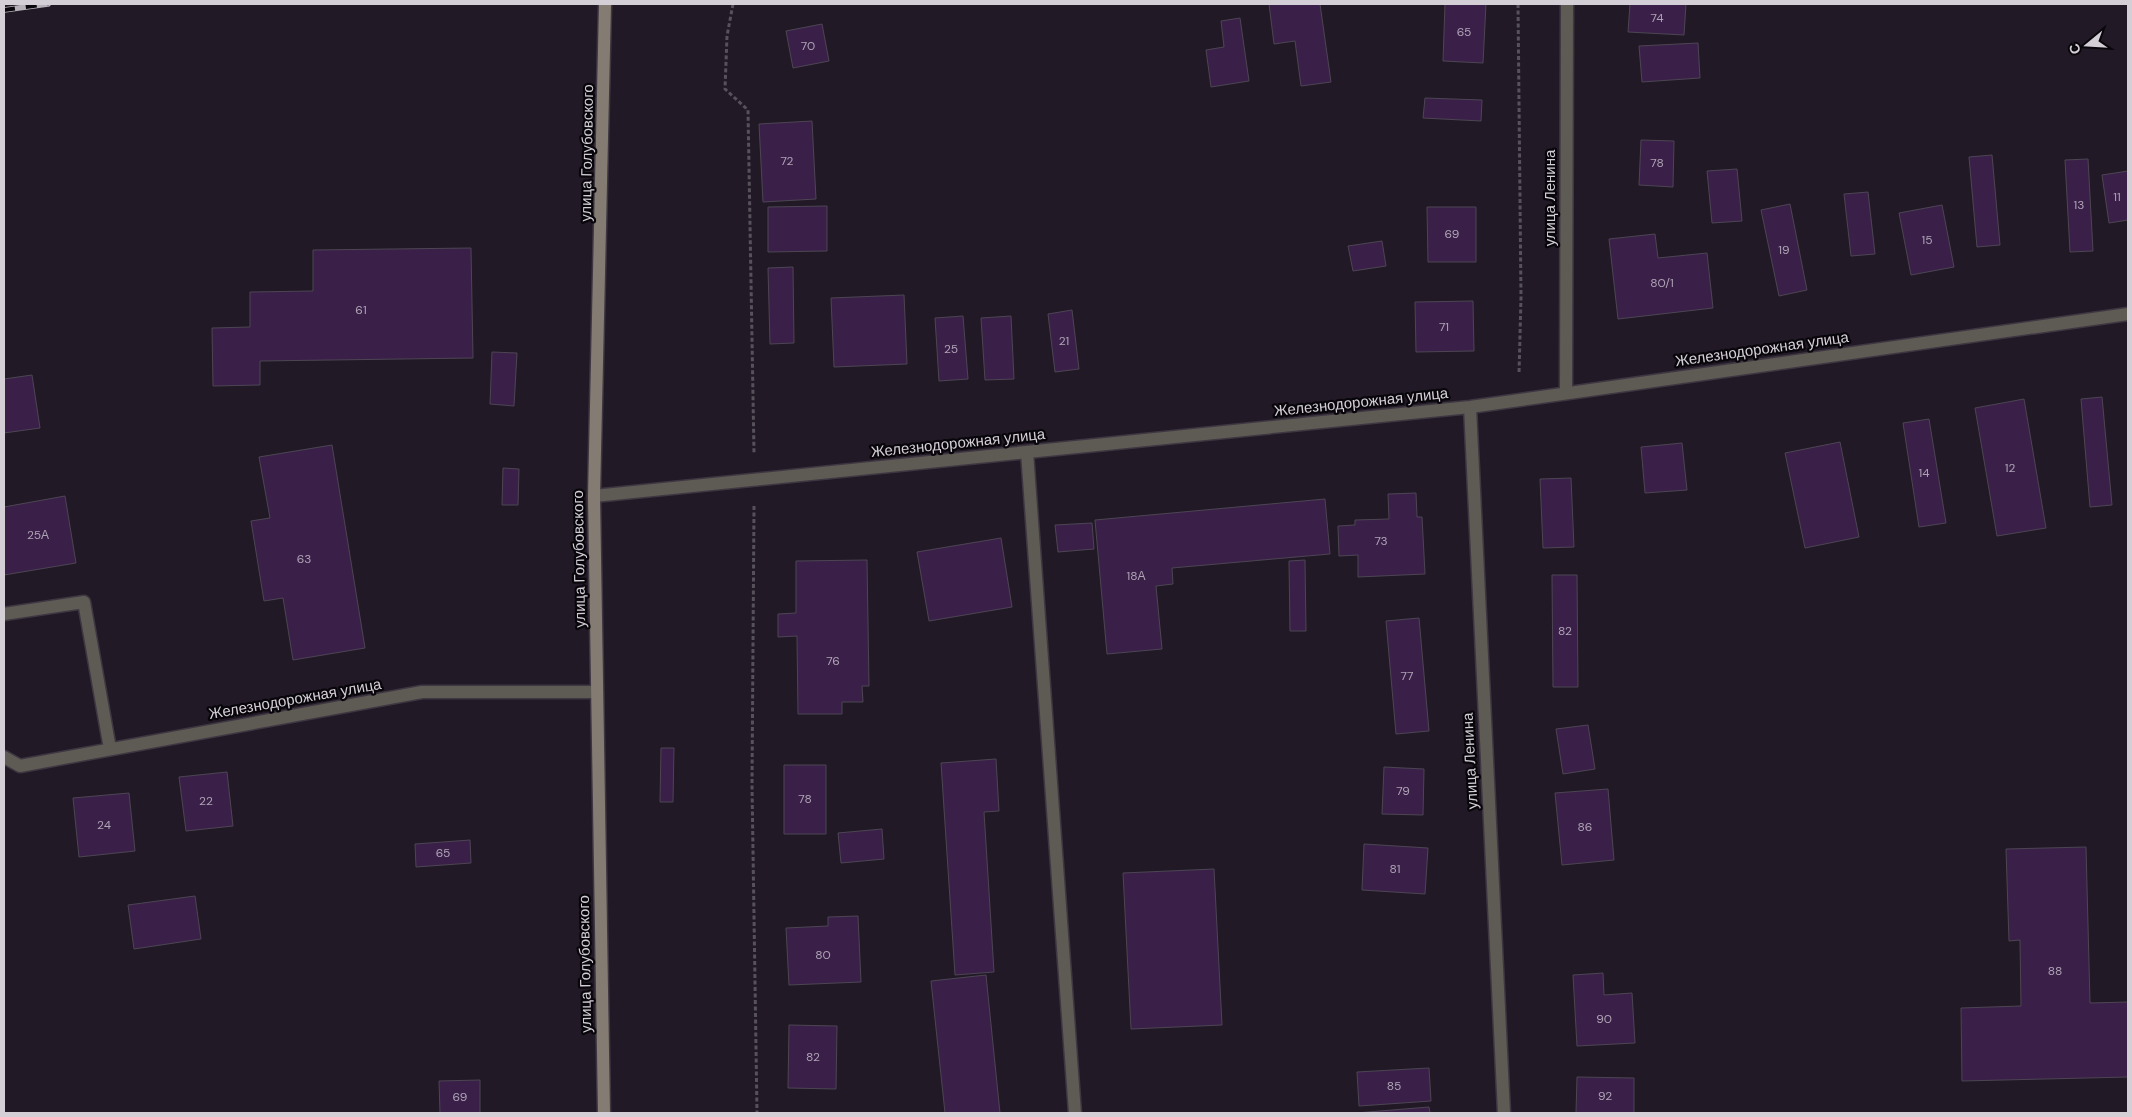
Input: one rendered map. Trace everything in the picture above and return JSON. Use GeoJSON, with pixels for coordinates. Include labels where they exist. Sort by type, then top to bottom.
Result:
{"type":"FeatureCollection","features":[{"type":"Feature","properties":{"kind":"street","name":"улица Голубовского"},"geometry":{"type":"LineString","coordinates":[[604,1113],[594,496],[605,4]]}},
{"type":"Feature","properties":{"kind":"street","name":"улица Ленина"},"geometry":{"type":"LineString","coordinates":[[1566,393],[1567,4]]}},
{"type":"Feature","properties":{"kind":"street","name":"Железнодорожная улица"},"geometry":{"type":"LineString","coordinates":[[594,496],[1470,407],[2128,314]]}},
{"type":"Feature","properties":{"kind":"street","name":"улица Ленина"},"geometry":{"type":"LineString","coordinates":[[1470,407],[1504,1113]]}},
{"type":"Feature","properties":{"kind":"street"},"geometry":{"type":"LineString","coordinates":[[1028,452],[1074,1113]]}},
{"type":"Feature","properties":{"kind":"street"},"geometry":{"type":"LineString","coordinates":[[4,614],[84,602],[110,749]]}},
{"type":"Feature","properties":{"kind":"street","name":"Железнодорожная улица"},"geometry":{"type":"LineString","coordinates":[[4,757],[20,766],[422,692],[597,692]]}},
{"type":"Feature","properties":{"kind":"path"},"geometry":{"type":"LineString","coordinates":[[733,4],[727,36],[725,89],[748,110],[754,480],[752,785],[757,1113]]}},
{"type":"Feature","properties":{"kind":"path"},"geometry":{"type":"LineString","coordinates":[[1518,4],[1521,287],[1519,400]]}},
{"type":"Feature","properties":{"kind":"building"},"geometry":{"type":"Polygon","coordinates":[[[1269,4],[1320,4],[1331,82],[1301,86],[1295,41],[1274,44],[1269,4]]]}},
{"type":"Feature","properties":{"kind":"building"},"geometry":{"type":"Polygon","coordinates":[[[1445,4],[1486,4],[1483,63],[1443,61],[1445,4]]]}},
{"type":"Feature","properties":{"kind":"building"},"geometry":{"type":"Polygon","coordinates":[[[1630,4],[1686,4],[1684,35],[1628,32],[1630,4]]]}},
{"type":"Feature","properties":{"kind":"building"},"geometry":{"type":"Polygon","coordinates":[[[1240,18],[1249,81],[1211,87],[1206,50],[1224,47],[1221,21],[1240,18]]]}},
{"type":"Feature","properties":{"kind":"building"},"geometry":{"type":"Polygon","coordinates":[[[822,24],[829,61],[793,68],[786,31],[822,24]]]}},
{"type":"Feature","properties":{"kind":"building"},"geometry":{"type":"Polygon","coordinates":[[[1698,43],[1700,78],[1642,82],[1639,46],[1698,43]]]}},
{"type":"Feature","properties":{"kind":"building"},"geometry":{"type":"Polygon","coordinates":[[[1425,98],[1482,100],[1481,121],[1423,118],[1425,98]]]}},
{"type":"Feature","properties":{"kind":"building"},"geometry":{"type":"Polygon","coordinates":[[[812,121],[816,199],[763,202],[759,124],[812,121]]]}},
{"type":"Feature","properties":{"kind":"building"},"geometry":{"type":"Polygon","coordinates":[[[1641,140],[1674,141],[1673,187],[1639,185],[1641,140]]]}},
{"type":"Feature","properties":{"kind":"building"},"geometry":{"type":"Polygon","coordinates":[[[1992,155],[2000,245],[1977,247],[1969,157],[1992,155]]]}},
{"type":"Feature","properties":{"kind":"building"},"geometry":{"type":"Polygon","coordinates":[[[2088,159],[2093,251],[2070,252],[2065,160],[2088,159]]]}},
{"type":"Feature","properties":{"kind":"building"},"geometry":{"type":"Polygon","coordinates":[[[1737,169],[1742,221],[1712,223],[1707,171],[1737,169]]]}},
{"type":"Feature","properties":{"kind":"building"},"geometry":{"type":"Polygon","coordinates":[[[2128,171],[2128,220],[2109,223],[2102,175],[2128,171]]]}},
{"type":"Feature","properties":{"kind":"building"},"geometry":{"type":"Polygon","coordinates":[[[1868,192],[1875,254],[1851,256],[1844,194],[1868,192]]]}},
{"type":"Feature","properties":{"kind":"building"},"geometry":{"type":"Polygon","coordinates":[[[1790,204],[1807,290],[1779,296],[1761,210],[1790,204]]]}},
{"type":"Feature","properties":{"kind":"building"},"geometry":{"type":"Polygon","coordinates":[[[1942,205],[1954,267],[1911,275],[1899,213],[1942,205]]]}},
{"type":"Feature","properties":{"kind":"building"},"geometry":{"type":"Polygon","coordinates":[[[827,206],[827,251],[768,252],[768,207],[827,206]]]}},
{"type":"Feature","properties":{"kind":"building"},"geometry":{"type":"Polygon","coordinates":[[[1427,207],[1476,207],[1476,262],[1428,262],[1427,207]]]}},
{"type":"Feature","properties":{"kind":"building"},"geometry":{"type":"Polygon","coordinates":[[[1655,234],[1658,258],[1707,253],[1713,308],[1618,319],[1609,239],[1655,234]]]}},
{"type":"Feature","properties":{"kind":"building"},"geometry":{"type":"Polygon","coordinates":[[[1382,241],[1386,266],[1353,271],[1348,246],[1382,241]]]}},
{"type":"Feature","properties":{"kind":"building"},"geometry":{"type":"Polygon","coordinates":[[[471,248],[473,358],[260,361],[260,385],[213,386],[212,328],[250,327],[250,292],[313,291],[313,250],[471,248]]]}},
{"type":"Feature","properties":{"kind":"building"},"geometry":{"type":"Polygon","coordinates":[[[793,267],[794,343],[770,344],[768,268],[793,267]]]}},
{"type":"Feature","properties":{"kind":"building"},"geometry":{"type":"Polygon","coordinates":[[[904,295],[907,364],[834,367],[831,298],[904,295]]]}},
{"type":"Feature","properties":{"kind":"building"},"geometry":{"type":"Polygon","coordinates":[[[1473,301],[1474,351],[1416,352],[1415,302],[1473,301]]]}},
{"type":"Feature","properties":{"kind":"building"},"geometry":{"type":"Polygon","coordinates":[[[1072,310],[1079,369],[1055,372],[1048,314],[1072,310]]]}},
{"type":"Feature","properties":{"kind":"building"},"geometry":{"type":"Polygon","coordinates":[[[963,316],[968,379],[939,381],[935,318],[963,316]]]}},
{"type":"Feature","properties":{"kind":"building"},"geometry":{"type":"Polygon","coordinates":[[[1011,316],[1014,379],[985,380],[981,318],[1011,316]]]}},
{"type":"Feature","properties":{"kind":"building"},"geometry":{"type":"Polygon","coordinates":[[[492,352],[517,353],[514,406],[490,404],[492,352]]]}},
{"type":"Feature","properties":{"kind":"building"},"geometry":{"type":"Polygon","coordinates":[[[32,375],[40,428],[4,433],[4,379],[32,375]]]}},
{"type":"Feature","properties":{"kind":"building"},"geometry":{"type":"Polygon","coordinates":[[[2102,397],[2112,505],[2090,507],[2081,399],[2102,397]]]}},
{"type":"Feature","properties":{"kind":"building"},"geometry":{"type":"Polygon","coordinates":[[[2024,399],[2046,528],[1997,536],[1975,408],[2024,399]]]}},
{"type":"Feature","properties":{"kind":"building"},"geometry":{"type":"Polygon","coordinates":[[[1929,419],[1946,523],[1919,527],[1903,423],[1929,419]]]}},
{"type":"Feature","properties":{"kind":"building"},"geometry":{"type":"Polygon","coordinates":[[[1840,442],[1859,537],[1805,548],[1785,453],[1840,442]]]}},
{"type":"Feature","properties":{"kind":"building"},"geometry":{"type":"Polygon","coordinates":[[[1682,443],[1687,490],[1645,493],[1641,447],[1682,443]]]}},
{"type":"Feature","properties":{"kind":"building"},"geometry":{"type":"Polygon","coordinates":[[[332,445],[365,648],[293,660],[283,598],[264,601],[251,521],[270,518],[259,457],[332,445]]]}},
{"type":"Feature","properties":{"kind":"building"},"geometry":{"type":"Polygon","coordinates":[[[503,468],[519,469],[518,505],[502,505],[503,468]]]}},
{"type":"Feature","properties":{"kind":"building"},"geometry":{"type":"Polygon","coordinates":[[[1571,478],[1574,547],[1543,548],[1540,479],[1571,478]]]}},
{"type":"Feature","properties":{"kind":"building"},"geometry":{"type":"Polygon","coordinates":[[[1416,493],[1417,517],[1422,517],[1425,574],[1358,577],[1358,555],[1339,556],[1338,526],[1355,525],[1355,520],[1389,519],[1388,494],[1416,493]]]}},
{"type":"Feature","properties":{"kind":"building"},"geometry":{"type":"Polygon","coordinates":[[[65,496],[76,563],[4,575],[4,507],[65,496]]]}},
{"type":"Feature","properties":{"kind":"building"},"geometry":{"type":"Polygon","coordinates":[[[1325,499],[1330,554],[1172,568],[1173,584],[1156,586],[1162,649],[1107,654],[1095,520],[1325,499]]]}},
{"type":"Feature","properties":{"kind":"building"},"geometry":{"type":"Polygon","coordinates":[[[1092,523],[1094,549],[1058,552],[1055,525],[1092,523]]]}},
{"type":"Feature","properties":{"kind":"building"},"geometry":{"type":"Polygon","coordinates":[[[1001,538],[1012,607],[929,621],[917,552],[1001,538]]]}},
{"type":"Feature","properties":{"kind":"building"},"geometry":{"type":"Polygon","coordinates":[[[867,560],[869,686],[862,686],[863,702],[842,702],[842,714],[798,714],[797,636],[778,637],[778,614],[796,613],[796,561],[867,560]]]}},
{"type":"Feature","properties":{"kind":"building"},"geometry":{"type":"Polygon","coordinates":[[[1305,560],[1306,631],[1290,631],[1289,561],[1305,560]]]}},
{"type":"Feature","properties":{"kind":"building"},"geometry":{"type":"Polygon","coordinates":[[[1552,575],[1577,575],[1578,687],[1553,687],[1552,575]]]}},
{"type":"Feature","properties":{"kind":"building"},"geometry":{"type":"Polygon","coordinates":[[[1419,618],[1429,731],[1396,734],[1386,621],[1419,618]]]}},
{"type":"Feature","properties":{"kind":"building"},"geometry":{"type":"Polygon","coordinates":[[[1588,725],[1595,769],[1563,774],[1556,729],[1588,725]]]}},
{"type":"Feature","properties":{"kind":"building"},"geometry":{"type":"Polygon","coordinates":[[[661,748],[674,748],[673,802],[660,802],[661,748]]]}},
{"type":"Feature","properties":{"kind":"building"},"geometry":{"type":"Polygon","coordinates":[[[996,759],[999,811],[984,812],[994,972],[955,975],[941,763],[996,759]]]}},
{"type":"Feature","properties":{"kind":"building"},"geometry":{"type":"Polygon","coordinates":[[[784,765],[826,765],[826,834],[784,834],[784,765]]]}},
{"type":"Feature","properties":{"kind":"building"},"geometry":{"type":"Polygon","coordinates":[[[1384,767],[1424,769],[1423,815],[1382,814],[1384,767]]]}},
{"type":"Feature","properties":{"kind":"building"},"geometry":{"type":"Polygon","coordinates":[[[227,772],[233,826],[186,831],[179,777],[227,772]]]}},
{"type":"Feature","properties":{"kind":"building"},"geometry":{"type":"Polygon","coordinates":[[[1608,789],[1614,860],[1562,865],[1555,793],[1608,789]]]}},
{"type":"Feature","properties":{"kind":"building"},"geometry":{"type":"Polygon","coordinates":[[[129,793],[135,851],[79,857],[73,798],[129,793]]]}},
{"type":"Feature","properties":{"kind":"building"},"geometry":{"type":"Polygon","coordinates":[[[882,829],[884,859],[841,863],[838,833],[882,829]]]}},
{"type":"Feature","properties":{"kind":"building"},"geometry":{"type":"Polygon","coordinates":[[[470,840],[471,863],[416,867],[415,844],[470,840]]]}},
{"type":"Feature","properties":{"kind":"building"},"geometry":{"type":"Polygon","coordinates":[[[1364,844],[1428,848],[1425,894],[1362,890],[1364,844]]]}},
{"type":"Feature","properties":{"kind":"building"},"geometry":{"type":"Polygon","coordinates":[[[2086,847],[2090,1003],[2128,1002],[2128,1077],[1962,1081],[1961,1008],[2021,1006],[2020,940],[2009,941],[2006,849],[2086,847]]]}},
{"type":"Feature","properties":{"kind":"building"},"geometry":{"type":"Polygon","coordinates":[[[1214,869],[1222,1025],[1131,1029],[1123,873],[1214,869]]]}},
{"type":"Feature","properties":{"kind":"building"},"geometry":{"type":"Polygon","coordinates":[[[195,896],[201,939],[134,949],[128,905],[195,896]]]}},
{"type":"Feature","properties":{"kind":"building"},"geometry":{"type":"Polygon","coordinates":[[[858,916],[861,982],[789,985],[786,928],[828,926],[828,917],[858,916]]]}},
{"type":"Feature","properties":{"kind":"building"},"geometry":{"type":"Polygon","coordinates":[[[1603,973],[1604,995],[1632,993],[1635,1043],[1577,1046],[1573,975],[1603,973]]]}},
{"type":"Feature","properties":{"kind":"building"},"geometry":{"type":"Polygon","coordinates":[[[986,975],[1000,1113],[945,1113],[931,981],[986,975]]]}},
{"type":"Feature","properties":{"kind":"building"},"geometry":{"type":"Polygon","coordinates":[[[789,1025],[837,1026],[836,1089],[788,1088],[789,1025]]]}},
{"type":"Feature","properties":{"kind":"building"},"geometry":{"type":"Polygon","coordinates":[[[1429,1068],[1431,1101],[1359,1106],[1357,1072],[1429,1068]]]}},
{"type":"Feature","properties":{"kind":"building"},"geometry":{"type":"Polygon","coordinates":[[[1577,1077],[1634,1078],[1634,1113],[1576,1113],[1577,1077]]]}},
{"type":"Feature","properties":{"kind":"building"},"geometry":{"type":"Polygon","coordinates":[[[480,1080],[480,1113],[440,1113],[439,1081],[480,1080]]]}},
{"type":"Feature","properties":{"kind":"building"},"geometry":{"type":"Polygon","coordinates":[[[1429,1107],[1430,1113],[1356,1113],[1429,1107]]]}},
{"type":"Feature","properties":{"kind":"railway"},"geometry":{"type":"LineString","coordinates":[[4,10],[48,4]]}}]}
